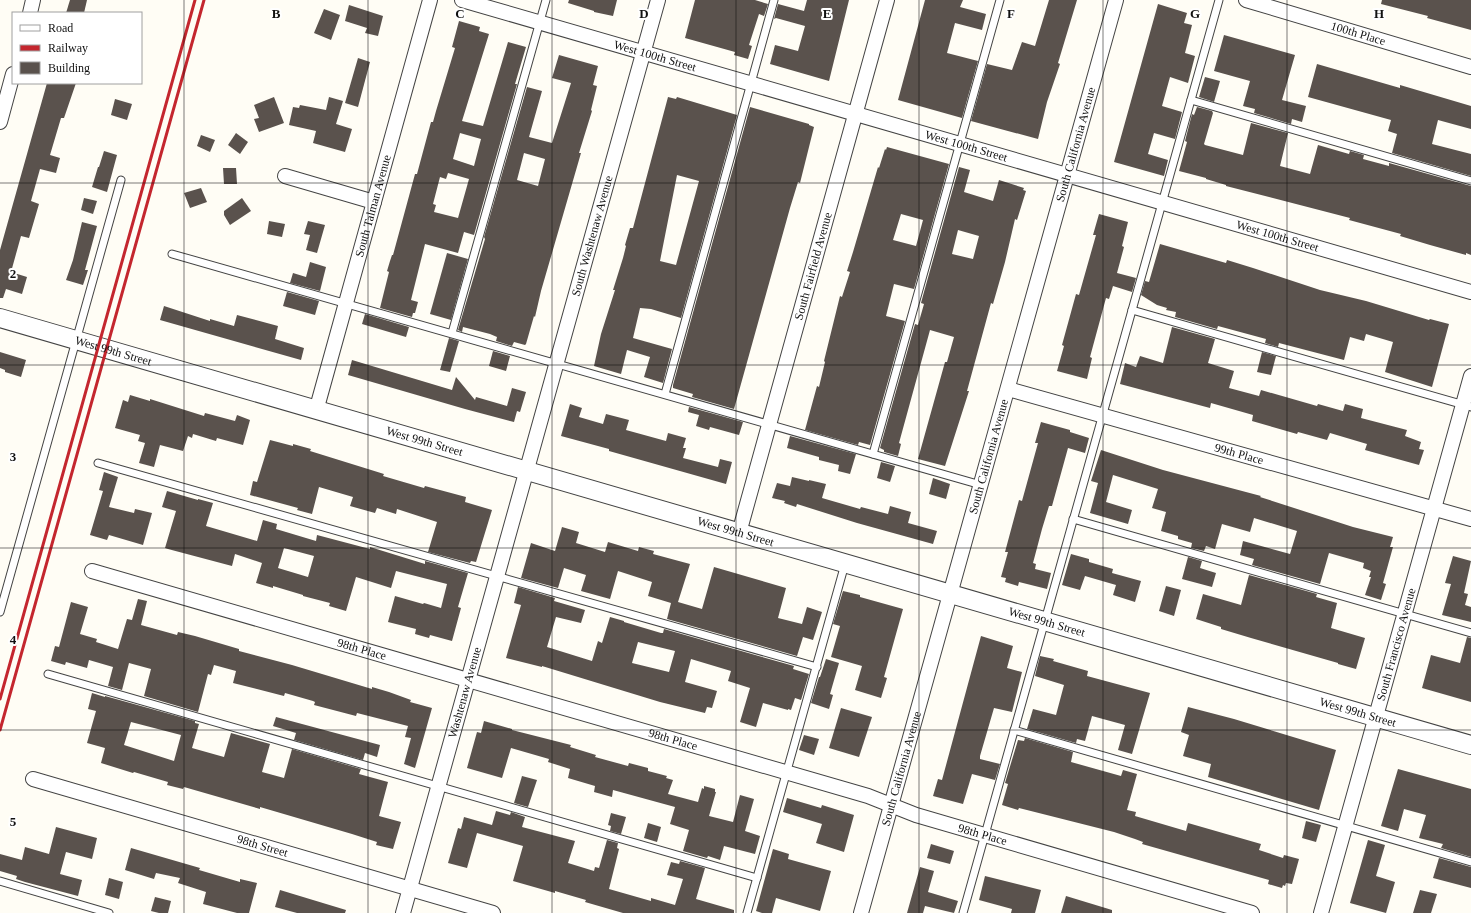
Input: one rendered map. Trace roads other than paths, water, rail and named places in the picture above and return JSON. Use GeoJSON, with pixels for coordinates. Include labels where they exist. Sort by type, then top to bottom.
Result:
{"type":"FeatureCollection","features":[{"type":"Feature","properties":{"kind":"street"},"geometry":{"type":"LineString","coordinates":[[30,12],[33,0]]}},
{"type":"Feature","properties":{"kind":"street","name":"South Talman Avenue"},"geometry":{"type":"LineString","coordinates":[[316,411],[430,0]]}},
{"type":"Feature","properties":{"kind":"street","name":"West 100th Street"},"geometry":{"type":"LineString","coordinates":[[462,0],[1471,292]]}},
{"type":"Feature","properties":{"kind":"street","name":"South Washtenaw Avenue"},"geometry":{"type":"LineString","coordinates":[[527,472],[658,0]]}},
{"type":"Feature","properties":{"kind":"street","name":"South Fairfield Avenue"},"geometry":{"type":"LineString","coordinates":[[739,532],[887,0]]}},
{"type":"Feature","properties":{"kind":"street","name":"South California Avenue"},"geometry":{"type":"LineString","coordinates":[[861,913],[1116,0]]}},
{"type":"Feature","properties":{"kind":"street","name":"100th Place"},"geometry":{"type":"LineString","coordinates":[[1246,0],[1471,67]]}},
{"type":"Feature","properties":{"kind":"street"},"geometry":{"type":"LineString","coordinates":[[0,122],[12,78]]}},
{"type":"Feature","properties":{"kind":"street"},"geometry":{"type":"LineString","coordinates":[[285,176],[374,202]]}},
{"type":"Feature","properties":{"kind":"street","name":"West 99th Street"},"geometry":{"type":"LineString","coordinates":[[0,318],[316,411],[739,532],[950,595],[1471,745]]}},
{"type":"Feature","properties":{"kind":"street","name":"South Francisco Avenue"},"geometry":{"type":"LineString","coordinates":[[1321,913],[1434,508],[1467,406],[1471,376]]}},
{"type":"Feature","properties":{"kind":"street","name":"99th Place"},"geometry":{"type":"LineString","coordinates":[[1008,389],[1471,519]]}},
{"type":"Feature","properties":{"kind":"street","name":"Washtenaw Avenue"},"geometry":{"type":"LineString","coordinates":[[403,913],[527,472]]}},
{"type":"Feature","properties":{"kind":"street","name":"98th Place"},"geometry":{"type":"LineString","coordinates":[[92,571],[868,796],[916,815],[1252,913]]}},
{"type":"Feature","properties":{"kind":"street","name":"98th Street"},"geometry":{"type":"LineString","coordinates":[[33,779],[493,913]]}},
{"type":"Feature","properties":{"kind":"lane"},"geometry":{"type":"LineString","coordinates":[[452,333],[546,0]]}},
{"type":"Feature","properties":{"kind":"lane"},"geometry":{"type":"LineString","coordinates":[[664,394],[774,0]]}},
{"type":"Feature","properties":{"kind":"lane"},"geometry":{"type":"LineString","coordinates":[[873,454],[1000,0]]}},
{"type":"Feature","properties":{"kind":"lane"},"geometry":{"type":"LineString","coordinates":[[963,913],[1219,0]]}},
{"type":"Feature","properties":{"kind":"lane"},"geometry":{"type":"LineString","coordinates":[[1191,100],[1471,181]]}},
{"type":"Feature","properties":{"kind":"lane"},"geometry":{"type":"LineString","coordinates":[[0,612],[121,180]]}},
{"type":"Feature","properties":{"kind":"lane"},"geometry":{"type":"LineString","coordinates":[[172,254],[981,485]]}},
{"type":"Feature","properties":{"kind":"lane"},"geometry":{"type":"LineString","coordinates":[[1132,310],[1467,406]]}},
{"type":"Feature","properties":{"kind":"lane"},"geometry":{"type":"LineString","coordinates":[[98,463],[817,667]]}},
{"type":"Feature","properties":{"kind":"lane"},"geometry":{"type":"LineString","coordinates":[[1073,519],[1471,633]]}},
{"type":"Feature","properties":{"kind":"lane"},"geometry":{"type":"LineString","coordinates":[[747,913],[845,564]]}},
{"type":"Feature","properties":{"kind":"lane"},"geometry":{"type":"LineString","coordinates":[[48,674],[757,878]]}},
{"type":"Feature","properties":{"kind":"lane"},"geometry":{"type":"LineString","coordinates":[[1014,730],[1471,862]]}},
{"type":"Feature","properties":{"kind":"lane"},"geometry":{"type":"LineString","coordinates":[[0,881],[109,913]]}},
{"type":"Feature","properties":{"kind":"railway"},"geometry":{"type":"LineString","coordinates":[[0,699],[195,0]]}},
{"type":"Feature","properties":{"kind":"railway"},"geometry":{"type":"LineString","coordinates":[[0,730],[204,0]]}}]}
